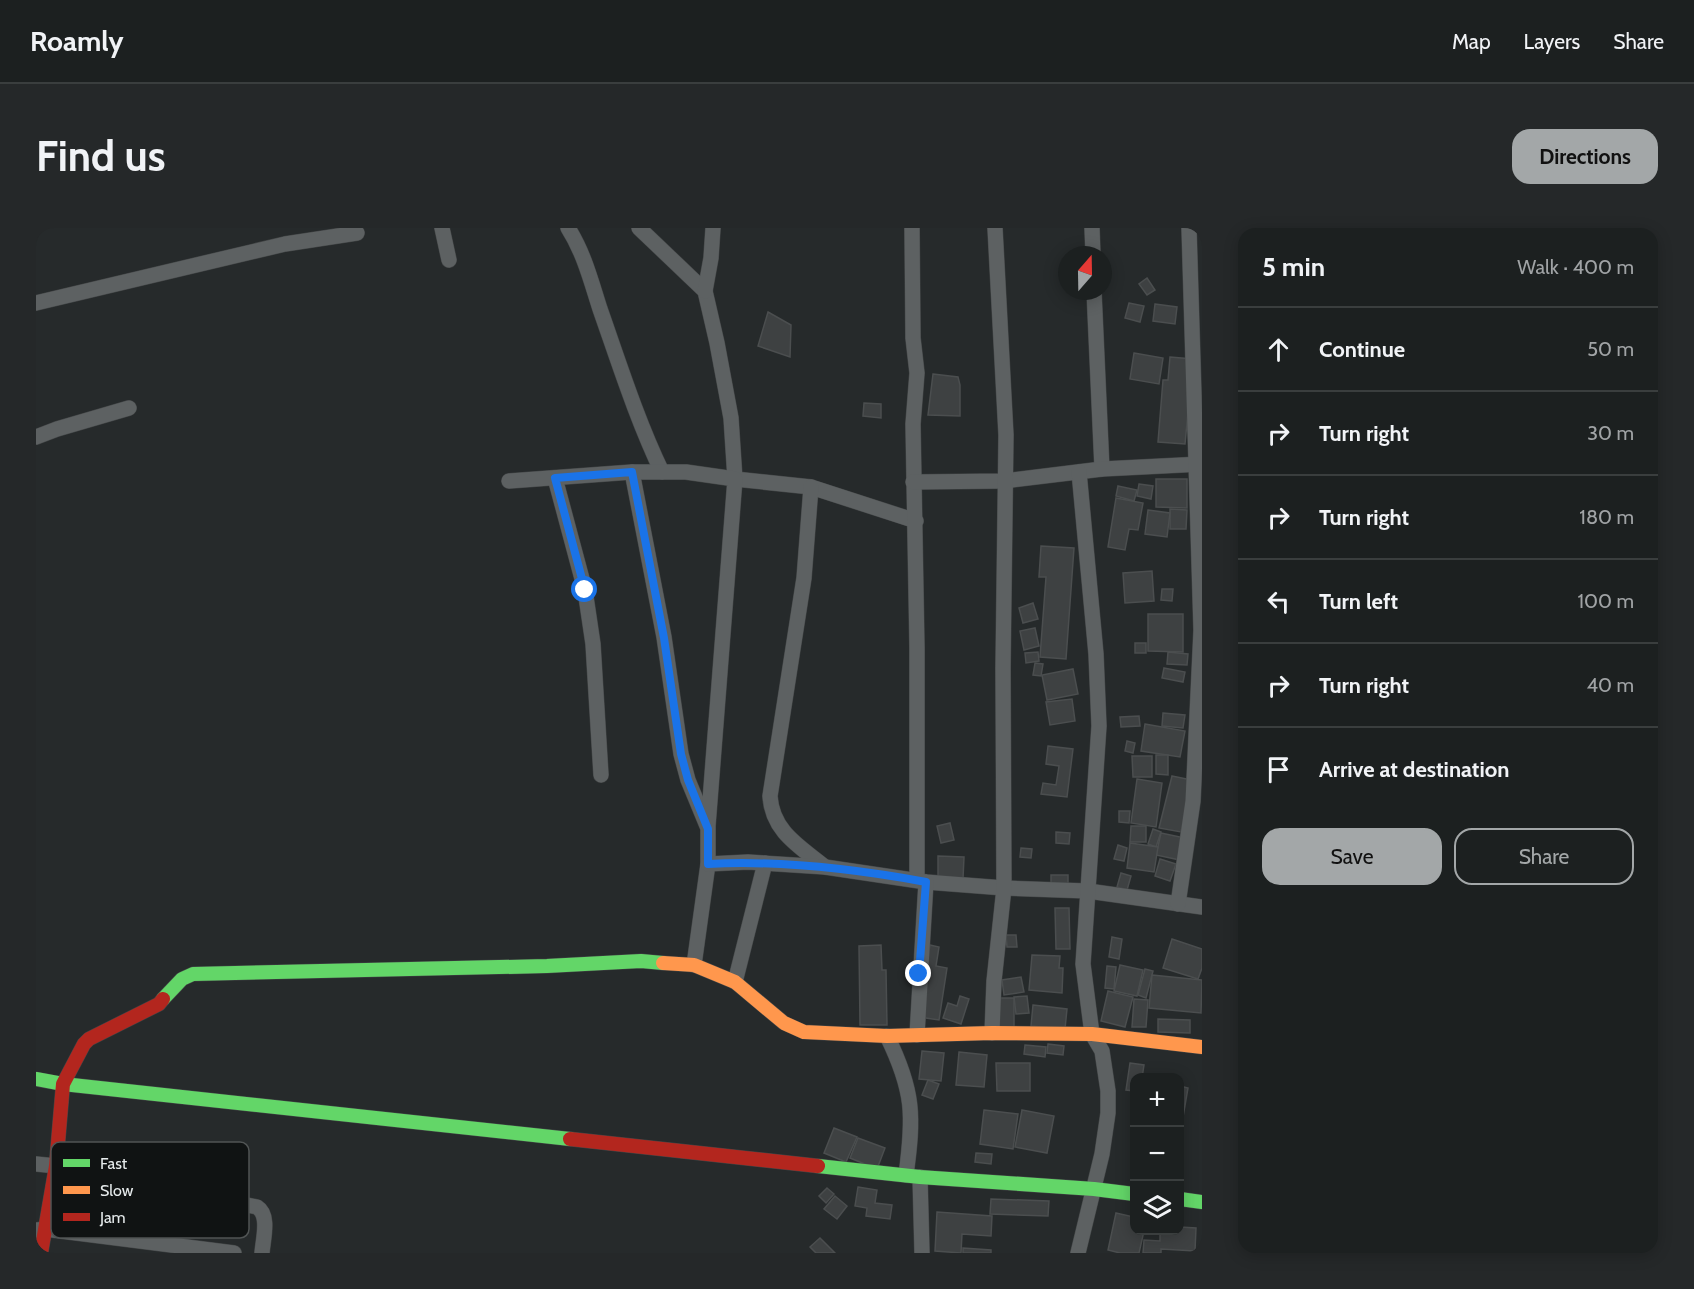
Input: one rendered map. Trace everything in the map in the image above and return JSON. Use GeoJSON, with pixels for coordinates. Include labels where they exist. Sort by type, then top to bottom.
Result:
{"type":"FeatureCollection","features":[{"type":"Feature","properties":{"kind":"street"},"geometry":{"type":"LineString","coordinates":[[442,228],[448,260]]}},
{"type":"Feature","properties":{"kind":"street"},"geometry":{"type":"LineString","coordinates":[[568,228],[590,272],[600,308],[646,437],[662,472]]}},
{"type":"Feature","properties":{"kind":"street"},"geometry":{"type":"LineString","coordinates":[[639,228],[705,291]]}},
{"type":"Feature","properties":{"kind":"street"},"geometry":{"type":"LineString","coordinates":[[694,964],[708,864],[708,829],[735,479],[731,418],[705,291],[713,228]]}},
{"type":"Feature","properties":{"kind":"street"},"geometry":{"type":"LineString","coordinates":[[912,228],[913,338],[917,373],[913,424],[913,483],[916,521],[922,881],[917,1035]]}},
{"type":"Feature","properties":{"kind":"street"},"geometry":{"type":"LineString","coordinates":[[992,1033],[994,981],[1004,888],[1006,435],[995,228]]}},
{"type":"Feature","properties":{"kind":"street"},"geometry":{"type":"LineString","coordinates":[[1092,228],[1093,246]]}},
{"type":"Feature","properties":{"kind":"street"},"geometry":{"type":"LineString","coordinates":[[1178,904],[1193,801],[1201,641],[1199,464],[1190,228]]}},
{"type":"Feature","properties":{"kind":"street"},"geometry":{"type":"LineString","coordinates":[[36,303],[285,244],[357,233]]}},
{"type":"Feature","properties":{"kind":"street"},"geometry":{"type":"LineString","coordinates":[[1095,300],[1102,469]]}},
{"type":"Feature","properties":{"kind":"street"},"geometry":{"type":"LineString","coordinates":[[36,437],[129,408]]}},
{"type":"Feature","properties":{"kind":"street"},"geometry":{"type":"LineString","coordinates":[[913,483],[1004,481],[1102,469],[1199,464]]}},
{"type":"Feature","properties":{"kind":"street"},"geometry":{"type":"LineString","coordinates":[[632,472],[664,638],[681,754],[688,780],[708,829]]}},
{"type":"Feature","properties":{"kind":"street"},"geometry":{"type":"LineString","coordinates":[[509,481],[632,472],[686,472],[811,487],[916,521]]}},
{"type":"Feature","properties":{"kind":"street"},"geometry":{"type":"LineString","coordinates":[[1078,1253],[1094,1189],[1108,1113],[1108,1091],[1102,1051],[1092,1034],[1083,964],[1099,726],[1096,654],[1079,472]]}},
{"type":"Feature","properties":{"kind":"street"},"geometry":{"type":"LineString","coordinates":[[555,478],[586,601],[593,644],[601,776]]}},
{"type":"Feature","properties":{"kind":"street"},"geometry":{"type":"LineString","coordinates":[[811,487],[804,578],[770,796],[771,810],[785,833],[825,867]]}},
{"type":"Feature","properties":{"kind":"street"},"geometry":{"type":"LineString","coordinates":[[708,864],[765,863],[825,867],[922,881],[1004,888],[1088,891],[1202,907]]}},
{"type":"Feature","properties":{"kind":"street"},"geometry":{"type":"LineString","coordinates":[[735,982],[765,863]]}},
{"type":"Feature","properties":{"kind":"street"},"geometry":{"type":"LineString","coordinates":[[58,1142],[63,1084],[88,1039],[159,1004],[182,979],[193,974],[547,966],[640,961],[694,964],[735,982],[784,1023],[804,1032],[887,1036],[992,1033],[1092,1034],[1202,1047]]}},
{"type":"Feature","properties":{"kind":"street"},"geometry":{"type":"LineString","coordinates":[[887,1036],[908,1088],[912,1110],[913,1176],[922,1253]]}},
{"type":"Feature","properties":{"kind":"street"},"geometry":{"type":"LineString","coordinates":[[36,1079],[63,1084],[913,1176],[1130,1194]]}},
{"type":"Feature","properties":{"kind":"street"},"geometry":{"type":"LineString","coordinates":[[36,1164],[51,1166]]}},
{"type":"Feature","properties":{"kind":"street"},"geometry":{"type":"LineString","coordinates":[[41,1253],[40,1229],[51,1186]]}},
{"type":"Feature","properties":{"kind":"street"},"geometry":{"type":"LineString","coordinates":[[1184,1200],[1202,1202]]}},
{"type":"Feature","properties":{"kind":"street"},"geometry":{"type":"LineString","coordinates":[[249,1205],[257,1207],[264,1216],[262,1253]]}},
{"type":"Feature","properties":{"kind":"street"},"geometry":{"type":"LineString","coordinates":[[113,1238],[234,1253]]}},
{"type":"Feature","properties":{"kind":"building"},"geometry":{"type":"Polygon","coordinates":[[[1147,278],[1155,290],[1147,295],[1139,284],[1147,278]]]}},
{"type":"Feature","properties":{"kind":"building"},"geometry":{"type":"Polygon","coordinates":[[[1129,303],[1144,306],[1140,322],[1125,318],[1129,303]]]}},
{"type":"Feature","properties":{"kind":"building"},"geometry":{"type":"Polygon","coordinates":[[[1155,304],[1177,307],[1175,324],[1153,321],[1155,304]]]}},
{"type":"Feature","properties":{"kind":"building"},"geometry":{"type":"Polygon","coordinates":[[[768,312],[791,325],[790,357],[758,346],[768,312]]]}},
{"type":"Feature","properties":{"kind":"building"},"geometry":{"type":"Polygon","coordinates":[[[1134,353],[1163,358],[1159,384],[1130,379],[1134,353]]]}},
{"type":"Feature","properties":{"kind":"building"},"geometry":{"type":"Polygon","coordinates":[[[1170,357],[1193,359],[1185,444],[1158,442],[1163,380],[1168,380],[1170,357]]]}},
{"type":"Feature","properties":{"kind":"building"},"geometry":{"type":"Polygon","coordinates":[[[933,374],[958,377],[960,416],[928,415],[933,374]]]}},
{"type":"Feature","properties":{"kind":"building"},"geometry":{"type":"Polygon","coordinates":[[[864,403],[881,404],[881,418],[863,416],[864,403]]]}},
{"type":"Feature","properties":{"kind":"building"},"geometry":{"type":"Polygon","coordinates":[[[1156,479],[1187,479],[1187,508],[1156,507],[1156,479]]]}},
{"type":"Feature","properties":{"kind":"building"},"geometry":{"type":"Polygon","coordinates":[[[1139,484],[1153,486],[1151,499],[1137,496],[1139,484]]]}},
{"type":"Feature","properties":{"kind":"building"},"geometry":{"type":"Polygon","coordinates":[[[1118,486],[1137,490],[1134,501],[1116,496],[1118,486]]]}},
{"type":"Feature","properties":{"kind":"building"},"geometry":{"type":"Polygon","coordinates":[[[1116,498],[1143,503],[1138,530],[1129,529],[1125,550],[1108,547],[1116,498]]]}},
{"type":"Feature","properties":{"kind":"building"},"geometry":{"type":"Polygon","coordinates":[[[1170,509],[1187,510],[1186,529],[1170,529],[1170,509]]]}},
{"type":"Feature","properties":{"kind":"building"},"geometry":{"type":"Polygon","coordinates":[[[1148,510],[1170,513],[1167,537],[1145,534],[1148,510]]]}},
{"type":"Feature","properties":{"kind":"building"},"geometry":{"type":"Polygon","coordinates":[[[1041,546],[1074,548],[1066,659],[1040,657],[1046,577],[1039,577],[1041,546]]]}},
{"type":"Feature","properties":{"kind":"building"},"geometry":{"type":"Polygon","coordinates":[[[1152,571],[1154,601],[1125,603],[1123,573],[1152,571]]]}},
{"type":"Feature","properties":{"kind":"building"},"geometry":{"type":"Polygon","coordinates":[[[1162,589],[1173,589],[1172,601],[1161,600],[1162,589]]]}},
{"type":"Feature","properties":{"kind":"building"},"geometry":{"type":"Polygon","coordinates":[[[1033,603],[1038,619],[1023,623],[1019,608],[1033,603]]]}},
{"type":"Feature","properties":{"kind":"building"},"geometry":{"type":"Polygon","coordinates":[[[1148,614],[1183,614],[1183,652],[1148,651],[1148,614]]]}},
{"type":"Feature","properties":{"kind":"building"},"geometry":{"type":"Polygon","coordinates":[[[1035,628],[1039,646],[1024,650],[1020,631],[1035,628]]]}},
{"type":"Feature","properties":{"kind":"building"},"geometry":{"type":"Polygon","coordinates":[[[1135,643],[1146,643],[1146,653],[1135,653],[1135,643]]]}},
{"type":"Feature","properties":{"kind":"building"},"geometry":{"type":"Polygon","coordinates":[[[1038,652],[1039,661],[1026,663],[1025,653],[1038,652]]]}},
{"type":"Feature","properties":{"kind":"building"},"geometry":{"type":"Polygon","coordinates":[[[1168,652],[1188,654],[1187,665],[1167,664],[1168,652]]]}},
{"type":"Feature","properties":{"kind":"building"},"geometry":{"type":"Polygon","coordinates":[[[1035,663],[1043,664],[1041,676],[1033,675],[1035,663]]]}},
{"type":"Feature","properties":{"kind":"building"},"geometry":{"type":"Polygon","coordinates":[[[1164,668],[1185,672],[1183,682],[1162,678],[1164,668]]]}},
{"type":"Feature","properties":{"kind":"building"},"geometry":{"type":"Polygon","coordinates":[[[1073,669],[1078,694],[1047,700],[1042,675],[1073,669]]]}},
{"type":"Feature","properties":{"kind":"building"},"geometry":{"type":"Polygon","coordinates":[[[1072,699],[1075,721],[1050,725],[1046,702],[1072,699]]]}},
{"type":"Feature","properties":{"kind":"building"},"geometry":{"type":"Polygon","coordinates":[[[1163,713],[1185,715],[1183,728],[1162,726],[1163,713]]]}},
{"type":"Feature","properties":{"kind":"building"},"geometry":{"type":"Polygon","coordinates":[[[1139,716],[1140,726],[1121,727],[1120,717],[1139,716]]]}},
{"type":"Feature","properties":{"kind":"building"},"geometry":{"type":"Polygon","coordinates":[[[1145,724],[1185,731],[1180,757],[1141,751],[1145,724]]]}},
{"type":"Feature","properties":{"kind":"building"},"geometry":{"type":"Polygon","coordinates":[[[1127,741],[1135,743],[1133,753],[1125,751],[1127,741]]]}},
{"type":"Feature","properties":{"kind":"building"},"geometry":{"type":"Polygon","coordinates":[[[1048,746],[1073,749],[1067,797],[1041,794],[1043,783],[1056,785],[1059,766],[1046,764],[1048,746]]]}},
{"type":"Feature","properties":{"kind":"building"},"geometry":{"type":"Polygon","coordinates":[[[1156,755],[1168,755],[1168,775],[1156,774],[1156,755]]]}},
{"type":"Feature","properties":{"kind":"building"},"geometry":{"type":"Polygon","coordinates":[[[1132,756],[1152,756],[1152,777],[1133,777],[1132,756]]]}},
{"type":"Feature","properties":{"kind":"building"},"geometry":{"type":"Polygon","coordinates":[[[1172,776],[1192,780],[1181,832],[1159,828],[1172,776]]]}},
{"type":"Feature","properties":{"kind":"building"},"geometry":{"type":"Polygon","coordinates":[[[1137,779],[1162,783],[1156,827],[1131,823],[1137,779]]]}},
{"type":"Feature","properties":{"kind":"building"},"geometry":{"type":"Polygon","coordinates":[[[1119,811],[1130,811],[1129,823],[1119,822],[1119,811]]]}},
{"type":"Feature","properties":{"kind":"building"},"geometry":{"type":"Polygon","coordinates":[[[950,823],[954,840],[941,843],[937,826],[950,823]]]}},
{"type":"Feature","properties":{"kind":"building"},"geometry":{"type":"Polygon","coordinates":[[[1131,826],[1146,826],[1146,842],[1130,842],[1131,826]]]}},
{"type":"Feature","properties":{"kind":"building"},"geometry":{"type":"Polygon","coordinates":[[[1153,829],[1161,832],[1156,847],[1148,844],[1153,829]]]}},
{"type":"Feature","properties":{"kind":"building"},"geometry":{"type":"Polygon","coordinates":[[[1056,832],[1070,833],[1069,844],[1056,843],[1056,832]]]}},
{"type":"Feature","properties":{"kind":"building"},"geometry":{"type":"Polygon","coordinates":[[[1161,833],[1185,838],[1180,860],[1156,855],[1161,833]]]}},
{"type":"Feature","properties":{"kind":"building"},"geometry":{"type":"Polygon","coordinates":[[[1130,843],[1158,847],[1154,872],[1127,868],[1130,843]]]}},
{"type":"Feature","properties":{"kind":"building"},"geometry":{"type":"Polygon","coordinates":[[[1118,845],[1127,848],[1124,861],[1114,859],[1118,845]]]}},
{"type":"Feature","properties":{"kind":"building"},"geometry":{"type":"Polygon","coordinates":[[[1021,848],[1032,849],[1031,858],[1020,857],[1021,848]]]}},
{"type":"Feature","properties":{"kind":"building"},"geometry":{"type":"Polygon","coordinates":[[[938,856],[964,857],[963,879],[938,878],[938,856]]]}},
{"type":"Feature","properties":{"kind":"building"},"geometry":{"type":"Polygon","coordinates":[[[1160,859],[1176,864],[1170,881],[1155,876],[1160,859]]]}},
{"type":"Feature","properties":{"kind":"building"},"geometry":{"type":"Polygon","coordinates":[[[1121,873],[1131,876],[1127,890],[1117,887],[1121,873]]]}},
{"type":"Feature","properties":{"kind":"building"},"geometry":{"type":"Polygon","coordinates":[[[1051,875],[1068,875],[1068,886],[1051,885],[1051,875]]]}},
{"type":"Feature","properties":{"kind":"building"},"geometry":{"type":"Polygon","coordinates":[[[1055,908],[1069,908],[1070,949],[1056,949],[1055,908]]]}},
{"type":"Feature","properties":{"kind":"building"},"geometry":{"type":"Polygon","coordinates":[[[1006,935],[1016,935],[1017,947],[1007,947],[1006,935]]]}},
{"type":"Feature","properties":{"kind":"building"},"geometry":{"type":"Polygon","coordinates":[[[1112,937],[1122,939],[1119,959],[1109,957],[1112,937]]]}},
{"type":"Feature","properties":{"kind":"building"},"geometry":{"type":"Polygon","coordinates":[[[1172,939],[1202,949],[1202,968],[1198,979],[1163,968],[1172,939]]]}},
{"type":"Feature","properties":{"kind":"building"},"geometry":{"type":"Polygon","coordinates":[[[881,945],[882,970],[886,970],[887,1025],[860,1025],[859,946],[881,945]]]}},
{"type":"Feature","properties":{"kind":"building"},"geometry":{"type":"Polygon","coordinates":[[[930,945],[939,947],[936,966],[947,968],[939,1020],[919,1017],[930,945]]]}},
{"type":"Feature","properties":{"kind":"building"},"geometry":{"type":"Polygon","coordinates":[[[1032,955],[1060,956],[1059,968],[1063,968],[1062,993],[1029,990],[1032,955]]]}},
{"type":"Feature","properties":{"kind":"building"},"geometry":{"type":"Polygon","coordinates":[[[1120,965],[1143,970],[1137,996],[1114,991],[1120,965]]]}},
{"type":"Feature","properties":{"kind":"building"},"geometry":{"type":"Polygon","coordinates":[[[1107,966],[1116,967],[1114,989],[1105,988],[1107,966]]]}},
{"type":"Feature","properties":{"kind":"building"},"geometry":{"type":"Polygon","coordinates":[[[1145,969],[1153,971],[1146,998],[1138,995],[1145,969]]]}},
{"type":"Feature","properties":{"kind":"building"},"geometry":{"type":"Polygon","coordinates":[[[1152,975],[1202,980],[1201,1013],[1149,1008],[1152,975]]]}},
{"type":"Feature","properties":{"kind":"building"},"geometry":{"type":"Polygon","coordinates":[[[1021,977],[1024,992],[1004,995],[1002,980],[1021,977]]]}},
{"type":"Feature","properties":{"kind":"building"},"geometry":{"type":"Polygon","coordinates":[[[1108,991],[1133,997],[1125,1027],[1101,1021],[1108,991]]]}},
{"type":"Feature","properties":{"kind":"building"},"geometry":{"type":"Polygon","coordinates":[[[960,996],[969,999],[961,1024],[943,1018],[948,1003],[957,1006],[960,996]]]}},
{"type":"Feature","properties":{"kind":"building"},"geometry":{"type":"Polygon","coordinates":[[[1027,996],[1029,1013],[1016,1014],[1014,997],[1027,996]]]}},
{"type":"Feature","properties":{"kind":"building"},"geometry":{"type":"Polygon","coordinates":[[[998,998],[1014,998],[1014,1027],[998,1027],[998,998]]]}},
{"type":"Feature","properties":{"kind":"building"},"geometry":{"type":"Polygon","coordinates":[[[1134,999],[1148,1000],[1146,1027],[1132,1027],[1134,999]]]}},
{"type":"Feature","properties":{"kind":"building"},"geometry":{"type":"Polygon","coordinates":[[[1033,1005],[1067,1009],[1065,1029],[1031,1026],[1033,1005]]]}},
{"type":"Feature","properties":{"kind":"building"},"geometry":{"type":"Polygon","coordinates":[[[1158,1019],[1190,1020],[1190,1033],[1158,1032],[1158,1019]]]}},
{"type":"Feature","properties":{"kind":"building"},"geometry":{"type":"Polygon","coordinates":[[[1048,1044],[1064,1046],[1063,1055],[1047,1053],[1048,1044]]]}},
{"type":"Feature","properties":{"kind":"building"},"geometry":{"type":"Polygon","coordinates":[[[1025,1045],[1046,1047],[1045,1057],[1024,1054],[1025,1045]]]}},
{"type":"Feature","properties":{"kind":"building"},"geometry":{"type":"Polygon","coordinates":[[[922,1051],[944,1053],[941,1081],[919,1079],[922,1051]]]}},
{"type":"Feature","properties":{"kind":"building"},"geometry":{"type":"Polygon","coordinates":[[[959,1052],[987,1055],[984,1087],[956,1085],[959,1052]]]}},
{"type":"Feature","properties":{"kind":"building"},"geometry":{"type":"Polygon","coordinates":[[[996,1063],[1030,1063],[1030,1091],[997,1091],[996,1063]]]}},
{"type":"Feature","properties":{"kind":"building"},"geometry":{"type":"Polygon","coordinates":[[[1130,1063],[1144,1065],[1143,1073],[1130,1073],[1130,1090],[1126,1090],[1130,1063]]]}},
{"type":"Feature","properties":{"kind":"building"},"geometry":{"type":"Polygon","coordinates":[[[928,1080],[939,1084],[933,1099],[922,1095],[928,1080]]]}},
{"type":"Feature","properties":{"kind":"building"},"geometry":{"type":"Polygon","coordinates":[[[1184,1087],[1188,1088],[1184,1111],[1184,1087]]]}},
{"type":"Feature","properties":{"kind":"building"},"geometry":{"type":"Polygon","coordinates":[[[984,1110],[1018,1114],[1013,1149],[980,1144],[984,1110]]]}},
{"type":"Feature","properties":{"kind":"building"},"geometry":{"type":"Polygon","coordinates":[[[1022,1110],[1054,1116],[1047,1153],[1015,1147],[1022,1110]]]}},
{"type":"Feature","properties":{"kind":"building"},"geometry":{"type":"Polygon","coordinates":[[[834,1128],[857,1137],[846,1162],[824,1153],[834,1128]]]}},
{"type":"Feature","properties":{"kind":"building"},"geometry":{"type":"Polygon","coordinates":[[[858,1138],[885,1148],[877,1169],[850,1158],[858,1138]]]}},
{"type":"Feature","properties":{"kind":"building"},"geometry":{"type":"Polygon","coordinates":[[[976,1153],[992,1154],[991,1164],[975,1162],[976,1153]]]}},
{"type":"Feature","properties":{"kind":"building"},"geometry":{"type":"Polygon","coordinates":[[[858,1187],[877,1190],[875,1203],[892,1205],[890,1219],[866,1216],[867,1208],[855,1206],[858,1187]]]}},
{"type":"Feature","properties":{"kind":"building"},"geometry":{"type":"Polygon","coordinates":[[[827,1188],[834,1194],[826,1203],[819,1196],[827,1188]]]}},
{"type":"Feature","properties":{"kind":"building"},"geometry":{"type":"Polygon","coordinates":[[[835,1196],[847,1206],[837,1219],[824,1209],[835,1196]]]}},
{"type":"Feature","properties":{"kind":"building"},"geometry":{"type":"Polygon","coordinates":[[[991,1199],[1049,1201],[1048,1216],[990,1214],[991,1199]]]}},
{"type":"Feature","properties":{"kind":"building"},"geometry":{"type":"Polygon","coordinates":[[[937,1212],[992,1216],[991,1236],[962,1234],[961,1253],[935,1251],[937,1212]]]}},
{"type":"Feature","properties":{"kind":"building"},"geometry":{"type":"Polygon","coordinates":[[[1116,1213],[1130,1216],[1130,1235],[1143,1235],[1139,1253],[1120,1253],[1108,1250],[1116,1213]]]}},
{"type":"Feature","properties":{"kind":"building"},"geometry":{"type":"Polygon","coordinates":[[[1184,1227],[1196,1228],[1195,1251],[1161,1249],[1161,1253],[1143,1253],[1144,1240],[1160,1241],[1160,1235],[1184,1235],[1184,1227]]]}},
{"type":"Feature","properties":{"kind":"building"},"geometry":{"type":"Polygon","coordinates":[[[820,1238],[835,1253],[816,1253],[810,1247],[820,1238]]]}},
{"type":"Feature","properties":{"kind":"building"},"geometry":{"type":"Polygon","coordinates":[[[963,1248],[991,1250],[991,1253],[963,1253],[963,1248]]]}},
{"type":"Feature","properties":{"kind":"traffic: fast"},"geometry":{"type":"LineString","coordinates":[[163,999],[182,979],[193,974],[547,966],[641,961],[663,963]]}},
{"type":"Feature","properties":{"kind":"traffic: fast"},"geometry":{"type":"LineString","coordinates":[[36,1079],[63,1084],[570,1139]]}},
{"type":"Feature","properties":{"kind":"traffic: fast"},"geometry":{"type":"LineString","coordinates":[[818,1166],[920,1177],[1130,1194]]}},
{"type":"Feature","properties":{"kind":"traffic: fast"},"geometry":{"type":"LineString","coordinates":[[1184,1200],[1202,1202]]}},
{"type":"Feature","properties":{"kind":"traffic: slow"},"geometry":{"type":"LineString","coordinates":[[663,963],[694,965],[735,982],[784,1023],[804,1032],[887,1036],[992,1033],[1092,1034],[1202,1047]]}},
{"type":"Feature","properties":{"kind":"traffic: jam"},"geometry":{"type":"LineString","coordinates":[[58,1142],[63,1084],[84,1044],[89,1039],[159,1004],[163,999]]}},
{"type":"Feature","properties":{"kind":"traffic: jam"},"geometry":{"type":"LineString","coordinates":[[570,1139],[818,1166]]}},
{"type":"Feature","properties":{"kind":"traffic: jam"},"geometry":{"type":"LineString","coordinates":[[41,1253],[51,1195]]}},
{"type":"Feature","properties":{"kind":"route"},"geometry":{"type":"LineString","coordinates":[[585,590],[555,478],[632,472],[664,638],[681,754],[688,780],[708,829],[708,864],[748,862],[825,867],[926,882],[919,974]]}}]}
